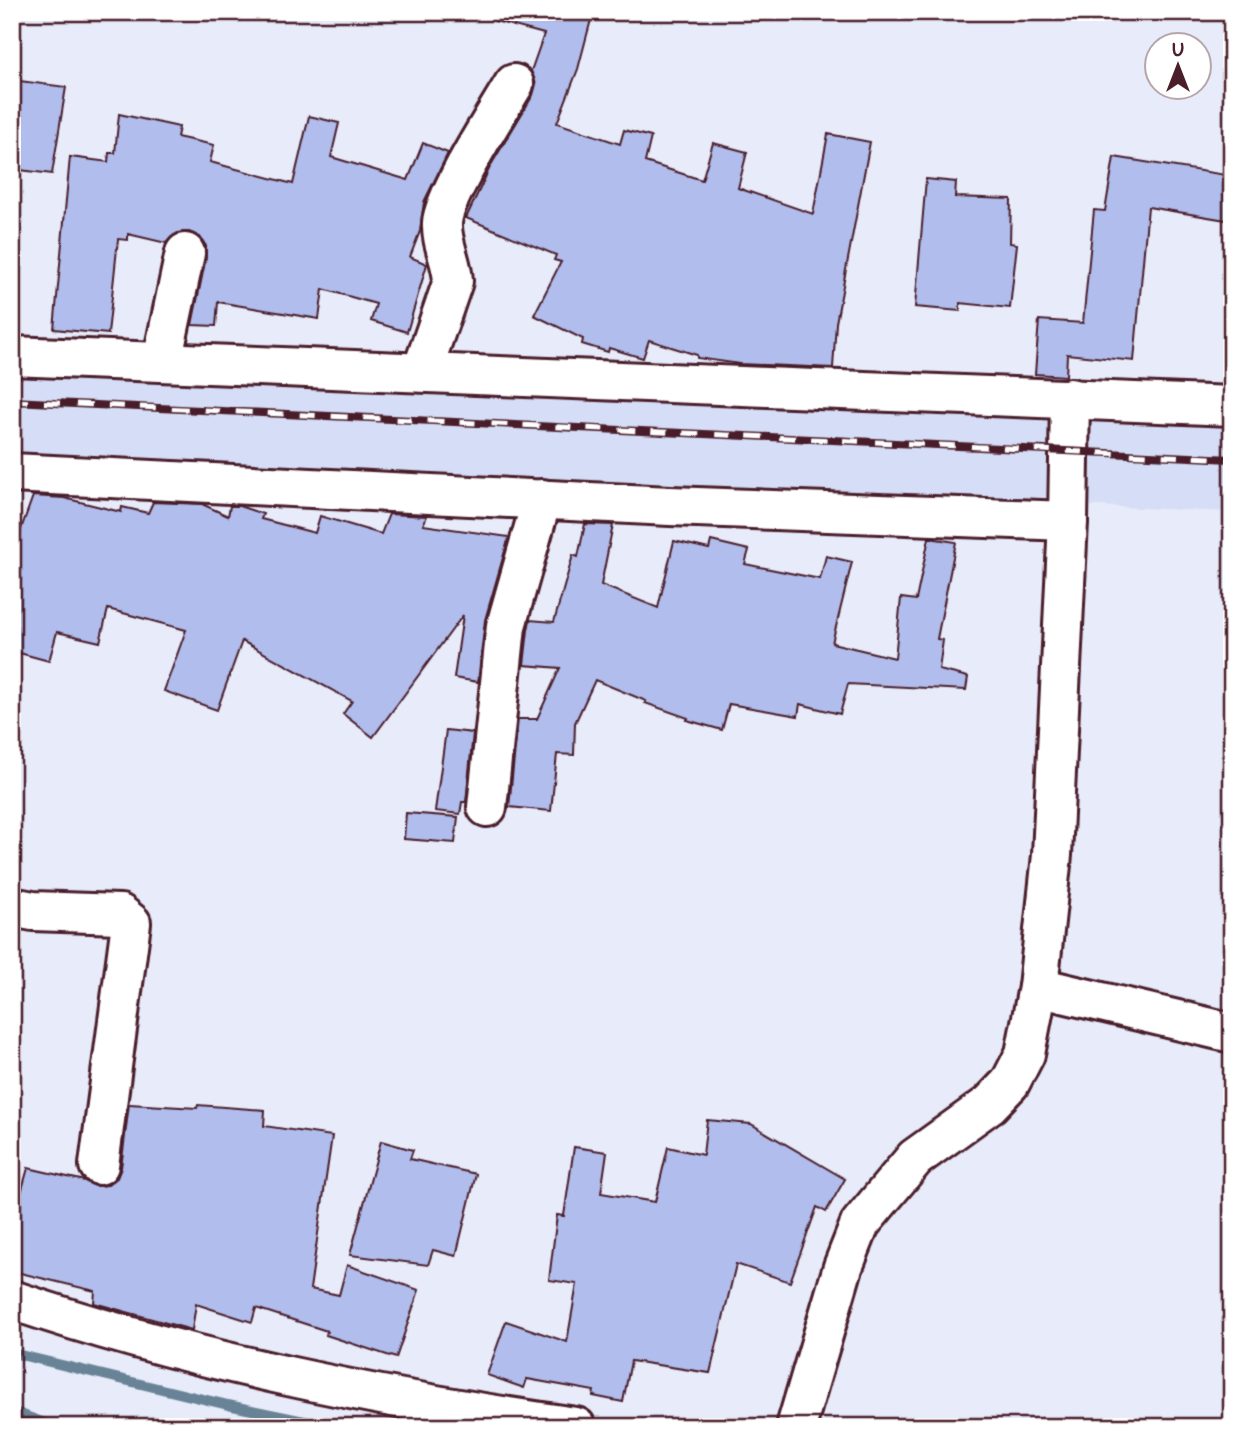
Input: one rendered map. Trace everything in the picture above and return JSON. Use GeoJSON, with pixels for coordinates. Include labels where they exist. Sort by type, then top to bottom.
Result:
{"type":"FeatureCollection","features":[{"type":"Feature","properties":{"kind":"street"},"geometry":{"type":"LineString","coordinates":[[422,371],[453,281],[453,270],[443,237],[444,207],[514,84]]}},
{"type":"Feature","properties":{"kind":"street"},"geometry":{"type":"LineString","coordinates":[[162,362],[185,253]]}},
{"type":"Feature","properties":{"kind":"street"},"geometry":{"type":"LineString","coordinates":[[12,356],[1232,406]]}},
{"type":"Feature","properties":{"kind":"street"},"geometry":{"type":"LineString","coordinates":[[796,1427],[843,1267],[860,1224],[915,1158],[990,1104],[1010,1083],[1025,1054],[1038,987],[1052,855],[1068,521],[1070,398]]}},
{"type":"Feature","properties":{"kind":"street"},"geometry":{"type":"LineString","coordinates":[[12,473],[1068,521]]}},
{"type":"Feature","properties":{"kind":"street"},"geometry":{"type":"LineString","coordinates":[[487,807],[506,626],[542,499]]}},
{"type":"Feature","properties":{"kind":"street"},"geometry":{"type":"LineString","coordinates":[[12,907],[33,911],[120,914],[131,923],[99,1165]]}},
{"type":"Feature","properties":{"kind":"street"},"geometry":{"type":"LineString","coordinates":[[1038,987],[1232,1033]]}},
{"type":"Feature","properties":{"kind":"street"},"geometry":{"type":"LineString","coordinates":[[12,1300],[236,1364],[482,1414],[576,1427]]}},
{"type":"Feature","properties":{"kind":"shaded area"},"geometry":{"type":"Polygon","coordinates":[[[12,358],[1232,414],[1232,512],[12,457],[12,358]]]}},
{"type":"Feature","properties":{"kind":"building"},"geometry":{"type":"Polygon","coordinates":[[[496,12],[593,12],[578,69],[557,123],[620,144],[624,130],[651,137],[645,162],[702,180],[713,143],[747,152],[738,188],[813,214],[828,134],[870,142],[836,323],[833,368],[740,364],[697,358],[697,355],[649,340],[643,358],[609,348],[608,352],[582,344],[583,339],[534,315],[561,262],[554,260],[556,255],[466,218],[491,165],[533,95],[536,84],[531,71],[544,34],[495,21],[496,12]]]}},
{"type":"Feature","properties":{"kind":"building"},"geometry":{"type":"Polygon","coordinates":[[[12,80],[66,87],[52,174],[12,169],[12,80]]]}},
{"type":"Feature","properties":{"kind":"building"},"geometry":{"type":"Polygon","coordinates":[[[119,114],[179,127],[177,137],[214,145],[210,162],[293,184],[309,116],[339,123],[331,157],[408,180],[423,143],[448,153],[424,202],[420,231],[410,257],[427,264],[407,332],[371,321],[376,304],[323,289],[319,319],[218,302],[216,326],[192,325],[206,246],[200,237],[189,232],[178,233],[166,243],[128,234],[128,240],[118,239],[108,334],[54,329],[70,157],[108,162],[109,153],[115,153],[119,114]]]}},
{"type":"Feature","properties":{"kind":"building"},"geometry":{"type":"Polygon","coordinates":[[[1114,157],[1232,176],[1232,221],[1148,207],[1134,361],[1067,354],[1066,376],[1035,374],[1039,320],[1083,323],[1094,210],[1105,211],[1114,157]]]}},
{"type":"Feature","properties":{"kind":"building"},"geometry":{"type":"Polygon","coordinates":[[[926,179],[956,182],[955,197],[1011,199],[1010,243],[1017,244],[1010,308],[960,303],[960,311],[915,307],[926,179]]]}},
{"type":"Feature","properties":{"kind":"building"},"geometry":{"type":"Polygon","coordinates":[[[33,496],[64,498],[121,512],[122,507],[148,513],[153,502],[202,504],[228,516],[230,506],[239,506],[263,514],[261,519],[315,533],[320,516],[381,534],[389,514],[427,516],[423,525],[509,537],[485,620],[478,682],[454,678],[463,615],[373,737],[343,714],[352,701],[242,641],[217,710],[164,691],[186,630],[108,609],[100,642],[57,632],[49,661],[12,651],[12,554],[33,496]]]}},
{"type":"Feature","properties":{"kind":"building"},"geometry":{"type":"Polygon","coordinates":[[[585,524],[613,525],[601,585],[658,608],[674,541],[709,549],[711,541],[749,550],[745,564],[820,579],[826,556],[852,562],[832,643],[895,658],[901,598],[916,600],[929,538],[956,542],[937,639],[943,640],[939,670],[968,677],[966,690],[848,684],[840,714],[800,704],[798,716],[729,704],[722,730],[687,720],[688,718],[645,703],[646,701],[595,680],[575,723],[574,755],[557,754],[551,811],[509,807],[518,719],[537,719],[560,668],[524,665],[530,620],[554,622],[573,555],[578,557],[585,524]]]}},
{"type":"Feature","properties":{"kind":"building"},"geometry":{"type":"Polygon","coordinates":[[[446,730],[473,733],[466,802],[462,802],[460,814],[435,811],[446,730]]]}},
{"type":"Feature","properties":{"kind":"building"},"geometry":{"type":"Polygon","coordinates":[[[406,813],[458,817],[455,843],[404,839],[406,813]]]}},
{"type":"Feature","properties":{"kind":"building"},"geometry":{"type":"Polygon","coordinates":[[[129,1104],[265,1110],[264,1126],[332,1136],[310,1289],[339,1295],[347,1265],[419,1290],[396,1358],[326,1335],[327,1331],[256,1308],[252,1322],[196,1304],[192,1330],[94,1303],[95,1291],[12,1271],[12,1225],[28,1168],[85,1181],[95,1186],[108,1185],[117,1178],[121,1168],[129,1104]]]}},
{"type":"Feature","properties":{"kind":"building"},"geometry":{"type":"Polygon","coordinates":[[[707,1120],[751,1124],[845,1179],[826,1212],[817,1207],[790,1282],[736,1264],[710,1373],[631,1361],[623,1402],[593,1396],[594,1391],[527,1379],[524,1388],[487,1375],[506,1321],[567,1342],[577,1284],[549,1280],[557,1215],[564,1216],[574,1147],[607,1152],[601,1193],[655,1202],[668,1147],[703,1155],[707,1120]]]}},
{"type":"Feature","properties":{"kind":"building"},"geometry":{"type":"Polygon","coordinates":[[[381,1141],[413,1150],[410,1159],[476,1174],[456,1256],[433,1250],[428,1265],[350,1255],[381,1141]]]}},
{"type":"Feature","properties":{"kind":"waterway"},"geometry":{"type":"LineString","coordinates":[[12,1353],[228,1405],[333,1427]]}},
{"type":"Feature","properties":{"kind":"waterway"},"geometry":{"type":"LineString","coordinates":[[12,1411],[55,1427]]}},
{"type":"Feature","properties":{"kind":"railway"},"geometry":{"type":"LineString","coordinates":[[12,401],[1232,459]]}}]}
